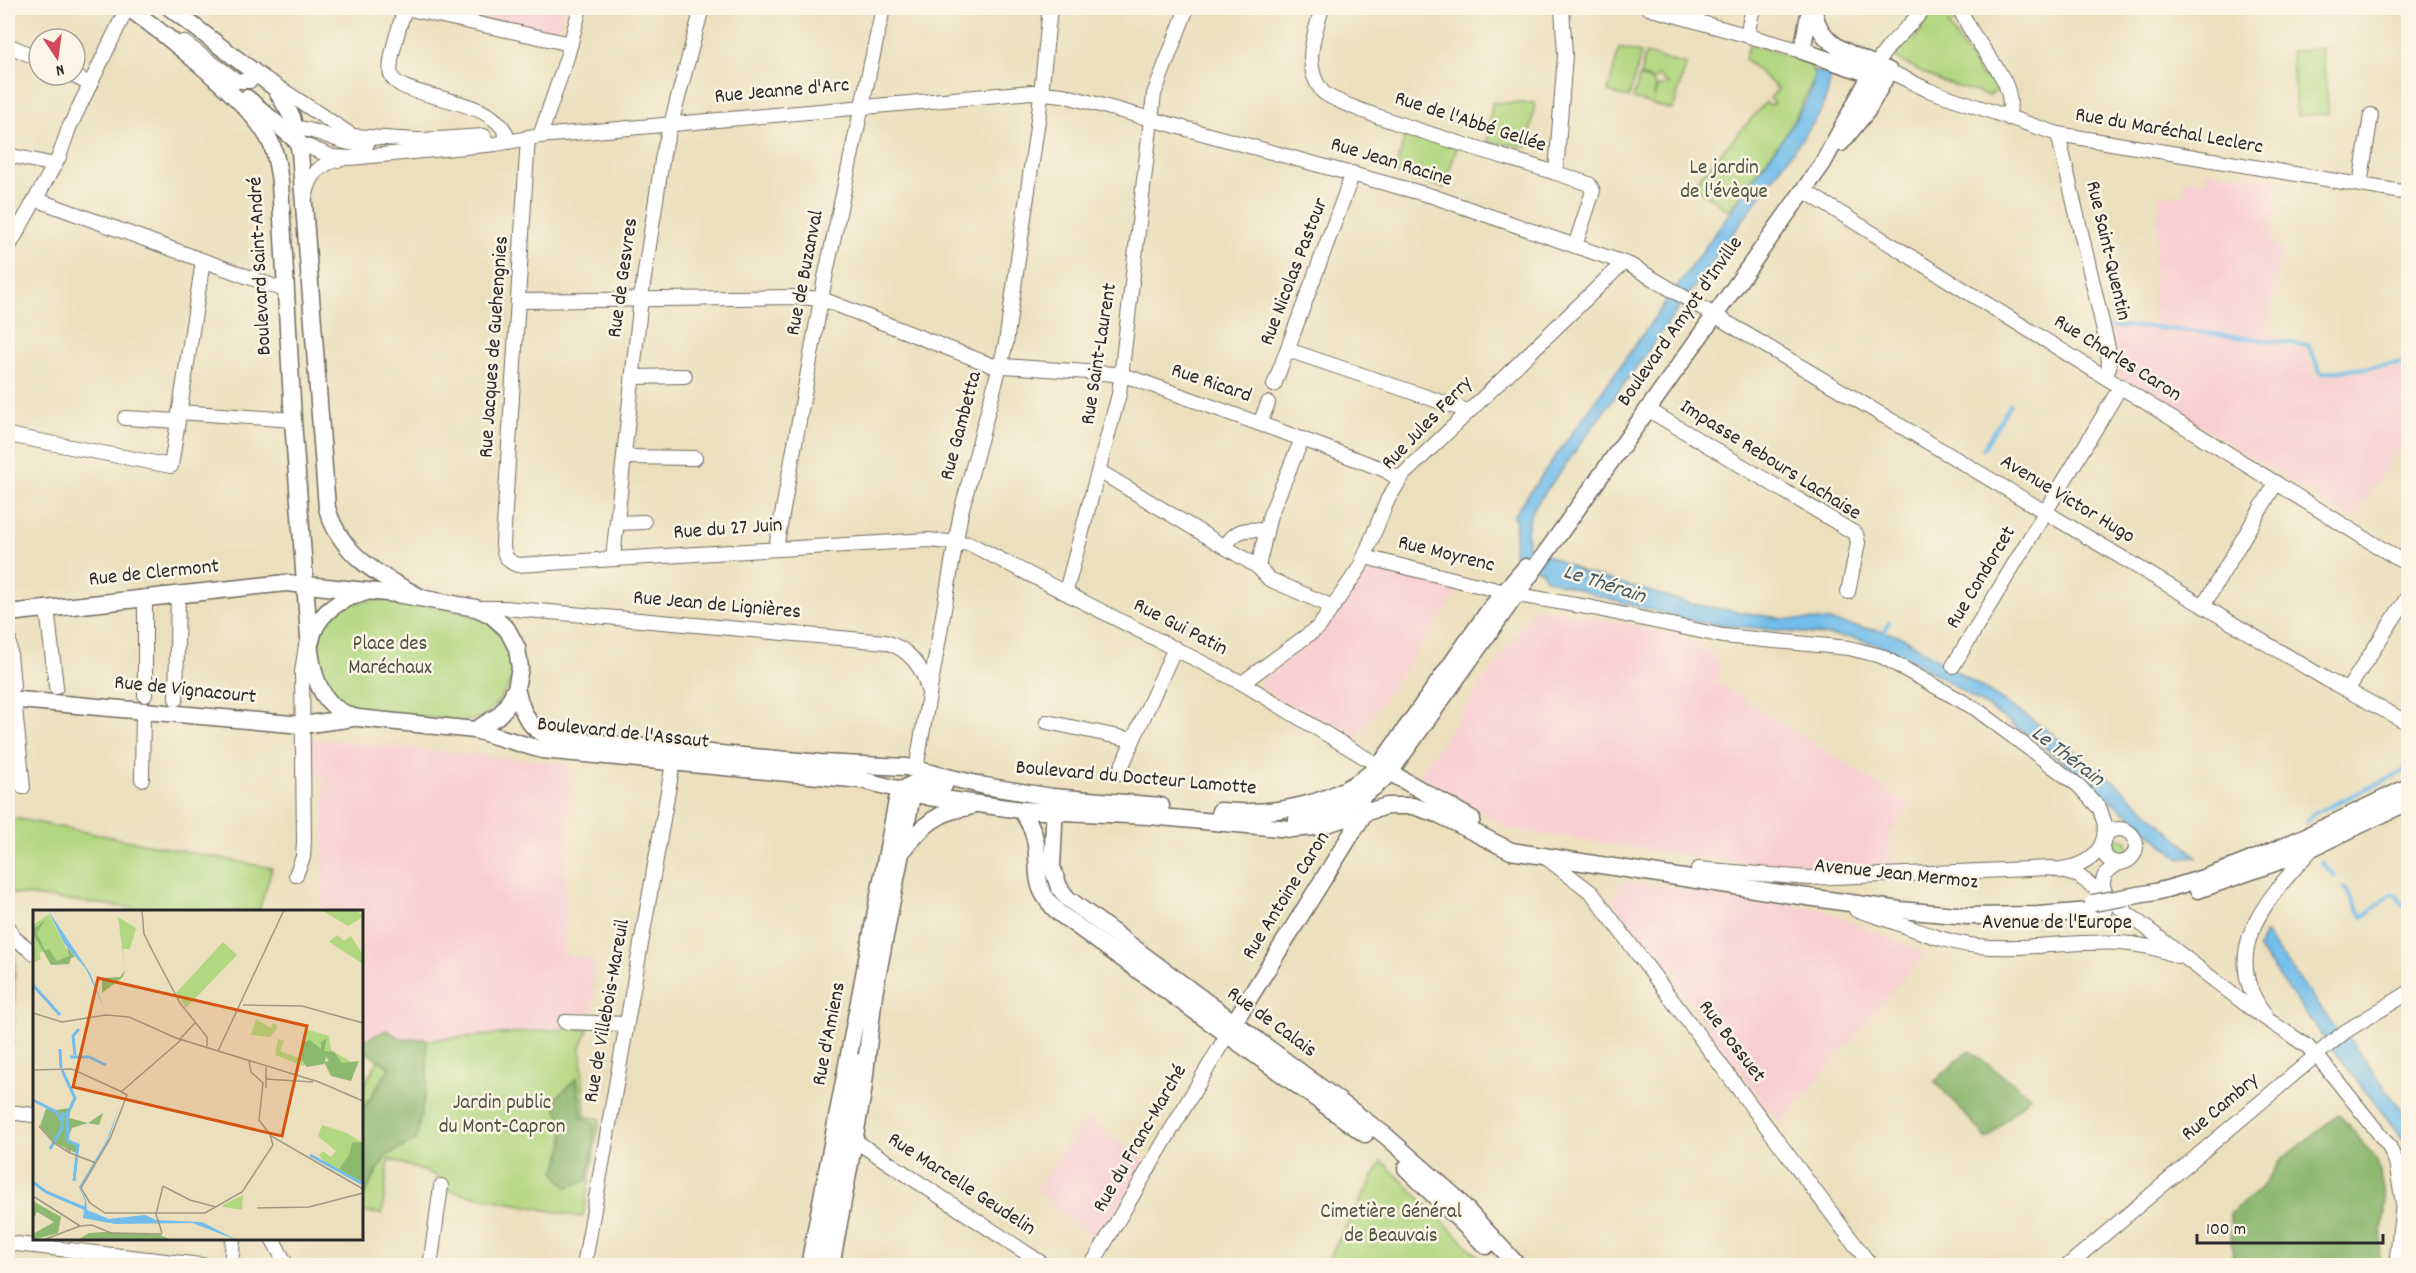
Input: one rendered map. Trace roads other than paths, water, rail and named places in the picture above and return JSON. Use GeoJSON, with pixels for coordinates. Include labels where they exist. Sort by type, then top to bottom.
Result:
{"type":"FeatureCollection","features":[{"type":"Feature","properties":{"kind":"main road","name":"Boulevard Saint-André"},"geometry":{"type":"LineString","coordinates":[[128,8],[192,60],[252,116],[266,134],[275,154],[280,182],[284,290],[305,583]]}},
{"type":"Feature","properties":{"kind":"main road"},"geometry":{"type":"LineString","coordinates":[[170,8],[258,74],[279,93],[294,134],[304,215],[324,490],[332,523],[346,546],[370,569],[422,598]]}},
{"type":"Feature","properties":{"kind":"main road"},"geometry":{"type":"LineString","coordinates":[[1812,8],[1802,51],[1880,72]]}},
{"type":"Feature","properties":{"kind":"main road"},"geometry":{"type":"LineString","coordinates":[[1812,8],[1817,28],[1824,37],[1880,72]]}},
{"type":"Feature","properties":{"kind":"main road"},"geometry":{"type":"LineString","coordinates":[[192,60],[230,85],[294,134]]}},
{"type":"Feature","properties":{"kind":"main road"},"geometry":{"type":"LineString","coordinates":[[1834,61],[1845,70],[1852,81],[1855,93],[1854,107]]}},
{"type":"Feature","properties":{"kind":"main road","name":"Boulevard Amyot d'Inville"},"geometry":{"type":"LineString","coordinates":[[1384,769],[1510,593],[1578,507],[1822,163],[1854,107],[1880,72]]}},
{"type":"Feature","properties":{"kind":"main road","name":"Boulevard Amyot d'Inville"},"geometry":{"type":"LineString","coordinates":[[1822,163],[1862,119],[1880,72]]}},
{"type":"Feature","properties":{"kind":"main road"},"geometry":{"type":"LineString","coordinates":[[275,154],[278,141],[294,134]]}},
{"type":"Feature","properties":{"kind":"main road","name":"Rue de Clermont"},"geometry":{"type":"LineString","coordinates":[[8,613],[177,593],[305,583],[374,592]]}},
{"type":"Feature","properties":{"kind":"main road","name":"Boulevard de l'Assaut"},"geometry":{"type":"LineString","coordinates":[[305,583],[310,651],[315,678],[324,698],[339,711],[357,718],[475,730],[532,748],[828,778]]}},
{"type":"Feature","properties":{"kind":"main road"},"geometry":{"type":"LineString","coordinates":[[310,651],[316,626],[330,610],[349,597],[374,592],[476,608],[498,620],[511,635],[520,660],[516,688],[501,714],[475,730]]}},
{"type":"Feature","properties":{"kind":"main road","name":"Boulevard de l'Assaut"},"geometry":{"type":"LineString","coordinates":[[516,688],[521,707],[531,726],[555,739],[911,784]]}},
{"type":"Feature","properties":{"kind":"main road","name":"Rue de Vignacourt"},"geometry":{"type":"LineString","coordinates":[[12,695],[144,702],[302,725],[319,724],[343,717],[357,718]]}},
{"type":"Feature","properties":{"kind":"main road","name":"Rue Antoine Caron"},"geometry":{"type":"LineString","coordinates":[[1230,1029],[1366,812],[1373,775],[1384,769]]}},
{"type":"Feature","properties":{"kind":"main road","name":"Boulevard du Docteur Lamotte"},"geometry":{"type":"LineString","coordinates":[[911,784],[982,806],[1021,810],[1054,805],[1272,813],[1329,795],[1384,769]]}},
{"type":"Feature","properties":{"kind":"main road","name":"Avenue Jean Mermoz"},"geometry":{"type":"LineString","coordinates":[[1384,769],[1509,839],[1698,869],[1770,883],[1947,906],[2030,908],[2101,903],[2157,896],[2232,880],[2312,849],[2409,802]]}},
{"type":"Feature","properties":{"kind":"main road"},"geometry":{"type":"LineString","coordinates":[[828,778],[880,792],[895,812]]}},
{"type":"Feature","properties":{"kind":"main road","name":"Boulevard du Docteur Lamotte"},"geometry":{"type":"LineString","coordinates":[[828,778],[1017,792],[1054,805],[1298,829],[1366,812]]}},
{"type":"Feature","properties":{"kind":"main road","name":"Rue d'Amiens"},"geometry":{"type":"LineString","coordinates":[[809,1266],[895,812],[911,784]]}},
{"type":"Feature","properties":{"kind":"main road","name":"Rue d'Amiens"},"geometry":{"type":"LineString","coordinates":[[831,1266],[865,1081],[874,994],[903,851],[911,784]]}},
{"type":"Feature","properties":{"kind":"main road","name":"Avenue Jean Mermoz"},"geometry":{"type":"LineString","coordinates":[[2157,896],[2286,845],[2409,787]]}},
{"type":"Feature","properties":{"kind":"main road","name":"Boulevard du Docteur Lamotte"},"geometry":{"type":"LineString","coordinates":[[1224,823],[1270,823],[1302,818],[1339,807],[1371,789]]}},
{"type":"Feature","properties":{"kind":"main road","name":"Rue de Calais"},"geometry":{"type":"LineString","coordinates":[[1054,805],[1052,867],[1059,887],[1067,898],[1300,1086],[1394,1157],[1505,1266]]}},
{"type":"Feature","properties":{"kind":"main road","name":"Avenue Jean Mermoz"},"geometry":{"type":"LineString","coordinates":[[1366,812],[1393,805],[1421,807],[1498,847],[1545,857],[1908,911],[1962,915],[2038,915],[2101,903]]}},
{"type":"Feature","properties":{"kind":"main road"},"geometry":{"type":"LineString","coordinates":[[903,851],[918,832],[934,818],[956,809],[982,806]]}},
{"type":"Feature","properties":{"kind":"main road","name":"Rue de Calais"},"geometry":{"type":"LineString","coordinates":[[1021,810],[1034,833],[1040,886],[1053,908],[1352,1109],[1432,1175],[1518,1266]]}},
{"type":"Feature","properties":{"kind":"street"},"geometry":{"type":"LineString","coordinates":[[8,248],[12,232],[35,200],[55,165],[90,84],[128,8]]}},
{"type":"Feature","properties":{"kind":"street"},"geometry":{"type":"LineString","coordinates":[[508,139],[500,122],[490,116],[435,95],[400,86],[391,77],[390,68],[405,8],[571,44]]}},
{"type":"Feature","properties":{"kind":"street","name":"Rue Jacques de Guehengnies"},"geometry":{"type":"LineString","coordinates":[[506,559],[503,543],[519,301],[534,137],[571,44],[580,8]]}},
{"type":"Feature","properties":{"kind":"street","name":"Rue de Gesvres"},"geometry":{"type":"LineString","coordinates":[[613,558],[641,298],[669,124],[702,8]]}},
{"type":"Feature","properties":{"kind":"street","name":"Rue de Buzanval"},"geometry":{"type":"LineString","coordinates":[[776,548],[822,299],[883,8]]}},
{"type":"Feature","properties":{"kind":"street","name":"Rue Gambetta"},"geometry":{"type":"LineString","coordinates":[[911,784],[956,541],[1006,343],[1041,92],[1050,8]]}},
{"type":"Feature","properties":{"kind":"street","name":"Rue Saint-Laurent"},"geometry":{"type":"LineString","coordinates":[[1066,591],[1122,376],[1157,82],[1187,8]]}},
{"type":"Feature","properties":{"kind":"street","name":"Rue de l'Abbé Gellée"},"geometry":{"type":"LineString","coordinates":[[1322,8],[1310,50],[1311,66],[1318,86],[1333,100],[1589,184],[1593,189],[1575,246]]}},
{"type":"Feature","properties":{"kind":"street"},"geometry":{"type":"LineString","coordinates":[[1556,173],[1565,55],[1562,8]]}},
{"type":"Feature","properties":{"kind":"street"},"geometry":{"type":"LineString","coordinates":[[1649,8],[1693,14],[1748,36],[1802,51],[1826,51],[1854,55]]}},
{"type":"Feature","properties":{"kind":"street"},"geometry":{"type":"LineString","coordinates":[[1748,36],[1753,8]]}},
{"type":"Feature","properties":{"kind":"street"},"geometry":{"type":"LineString","coordinates":[[1880,72],[1890,42],[1907,30],[1924,8]]}},
{"type":"Feature","properties":{"kind":"street"},"geometry":{"type":"LineString","coordinates":[[1959,8],[1977,40],[2003,77],[2011,100],[2008,118]]}},
{"type":"Feature","properties":{"kind":"street"},"geometry":{"type":"LineString","coordinates":[[145,20],[195,50],[237,81],[250,81],[258,74],[353,136],[416,140]]}},
{"type":"Feature","properties":{"kind":"street"},"geometry":{"type":"LineString","coordinates":[[8,45],[27,54]]}},
{"type":"Feature","properties":{"kind":"street","name":"Rue du Maréchal Leclerc"},"geometry":{"type":"LineString","coordinates":[[1880,72],[1903,86],[1928,90],[2058,134],[2409,193]]}},
{"type":"Feature","properties":{"kind":"street","name":"Rue Jeanne d'Arc"},"geometry":{"type":"LineString","coordinates":[[294,134],[333,157],[350,158],[508,139],[861,106],[1041,92]]}},
{"type":"Feature","properties":{"kind":"street","name":"Rue Jean Racine"},"geometry":{"type":"LineString","coordinates":[[1041,92],[1063,95],[1151,118],[1431,196],[1623,263],[1714,315]]}},
{"type":"Feature","properties":{"kind":"street"},"geometry":{"type":"LineString","coordinates":[[2360,185],[2371,115]]}},
{"type":"Feature","properties":{"kind":"street","name":"Rue Jeanne d'Arc"},"geometry":{"type":"LineString","coordinates":[[294,134],[307,129],[354,145],[416,140],[508,139]]}},
{"type":"Feature","properties":{"kind":"street","name":"Rue Saint-Quentin"},"geometry":{"type":"LineString","coordinates":[[2058,134],[2109,354],[2109,368],[2105,376]]}},
{"type":"Feature","properties":{"kind":"street"},"geometry":{"type":"LineString","coordinates":[[8,155],[55,165]]}},
{"type":"Feature","properties":{"kind":"street"},"geometry":{"type":"LineString","coordinates":[[304,215],[307,188],[314,174],[327,163],[350,158]]}},
{"type":"Feature","properties":{"kind":"street","name":"Rue Nicolas Pastour"},"geometry":{"type":"LineString","coordinates":[[1274,385],[1353,173]]}},
{"type":"Feature","properties":{"kind":"street","name":"Rue Charles Caron"},"geometry":{"type":"LineString","coordinates":[[1803,190],[2409,565]]}},
{"type":"Feature","properties":{"kind":"street"},"geometry":{"type":"LineString","coordinates":[[35,200],[284,290]]}},
{"type":"Feature","properties":{"kind":"street"},"geometry":{"type":"LineString","coordinates":[[8,435],[171,466],[203,261]]}},
{"type":"Feature","properties":{"kind":"street","name":"Rue Jules Ferry"},"geometry":{"type":"LineString","coordinates":[[1242,683],[1311,634],[1333,607],[1365,557],[1388,499],[1399,479],[1623,263]]}},
{"type":"Feature","properties":{"kind":"street","name":"Rue Ricard"},"geometry":{"type":"LineString","coordinates":[[519,301],[641,298],[798,297],[822,299],[982,363],[999,367],[1122,376],[1260,423],[1385,470],[1399,479]]}},
{"type":"Feature","properties":{"kind":"street","name":"Avenue Victor Hugo"},"geometry":{"type":"LineString","coordinates":[[1714,315],[2326,679],[2406,722]]}},
{"type":"Feature","properties":{"kind":"street"},"geometry":{"type":"LineString","coordinates":[[1288,350],[1468,411]]}},
{"type":"Feature","properties":{"kind":"street"},"geometry":{"type":"LineString","coordinates":[[633,377],[685,376]]}},
{"type":"Feature","properties":{"kind":"street"},"geometry":{"type":"LineString","coordinates":[[2046,512],[2121,386]]}},
{"type":"Feature","properties":{"kind":"street"},"geometry":{"type":"LineString","coordinates":[[1260,423],[1268,403]]}},
{"type":"Feature","properties":{"kind":"street","name":"Impasse Rebours Lachaise"},"geometry":{"type":"LineString","coordinates":[[1647,410],[1856,534],[1858,543],[1848,592]]}},
{"type":"Feature","properties":{"kind":"street"},"geometry":{"type":"LineString","coordinates":[[125,418],[293,420]]}},
{"type":"Feature","properties":{"kind":"street"},"geometry":{"type":"LineString","coordinates":[[1258,567],[1265,531],[1302,439]]}},
{"type":"Feature","properties":{"kind":"street"},"geometry":{"type":"LineString","coordinates":[[624,457],[695,458]]}},
{"type":"Feature","properties":{"kind":"street"},"geometry":{"type":"LineString","coordinates":[[1099,471],[1258,567],[1269,579],[1333,607]]}},
{"type":"Feature","properties":{"kind":"street"},"geometry":{"type":"LineString","coordinates":[[2203,606],[2276,483]]}},
{"type":"Feature","properties":{"kind":"street","name":"Rue Condorcet"},"geometry":{"type":"LineString","coordinates":[[1953,666],[2046,512]]}},
{"type":"Feature","properties":{"kind":"street"},"geometry":{"type":"LineString","coordinates":[[617,523],[644,522]]}},
{"type":"Feature","properties":{"kind":"street"},"geometry":{"type":"LineString","coordinates":[[1225,547],[1233,535],[1242,530],[1265,531]]}},
{"type":"Feature","properties":{"kind":"street","name":"Rue du 27 Juin"},"geometry":{"type":"LineString","coordinates":[[506,559],[517,565],[776,548],[956,541]]}},
{"type":"Feature","properties":{"kind":"street","name":"Rue Gui Patin"},"geometry":{"type":"LineString","coordinates":[[956,541],[977,546],[1242,683],[1384,769]]}},
{"type":"Feature","properties":{"kind":"street","name":"Rue Moyrenc"},"geometry":{"type":"LineString","coordinates":[[1365,557],[1510,593],[1722,636],[1849,648],[1881,656],[1976,709],[2079,786],[2100,809],[2105,825],[2104,840]]}},
{"type":"Feature","properties":{"kind":"street"},"geometry":{"type":"LineString","coordinates":[[176,699],[177,593]]}},
{"type":"Feature","properties":{"kind":"street"},"geometry":{"type":"LineString","coordinates":[[2348,689],[2409,596]]}},
{"type":"Feature","properties":{"kind":"street"},"geometry":{"type":"LineString","coordinates":[[142,779],[146,597]]}},
{"type":"Feature","properties":{"kind":"street"},"geometry":{"type":"LineString","coordinates":[[47,608],[56,687]]}},
{"type":"Feature","properties":{"kind":"street","name":"Rue Jean de Lignières"},"geometry":{"type":"LineString","coordinates":[[476,608],[505,608],[885,642],[902,649],[913,659],[925,677],[929,692]]}},
{"type":"Feature","properties":{"kind":"street"},"geometry":{"type":"LineString","coordinates":[[296,875],[303,857],[304,840],[302,672],[309,629]]}},
{"type":"Feature","properties":{"kind":"street"},"geometry":{"type":"LineString","coordinates":[[8,632],[12,695],[23,787]]}},
{"type":"Feature","properties":{"kind":"street"},"geometry":{"type":"LineString","coordinates":[[1119,773],[1175,648]]}},
{"type":"Feature","properties":{"kind":"street"},"geometry":{"type":"LineString","coordinates":[[1047,722],[1133,740]]}},
{"type":"Feature","properties":{"kind":"street","name":"Rue de Villebois-Mareuil"},"geometry":{"type":"LineString","coordinates":[[584,1266],[673,763]]}},
{"type":"Feature","properties":{"kind":"street","name":"Avenue Jean Mermoz"},"geometry":{"type":"LineString","coordinates":[[2312,849],[2353,820],[2409,794]]}},
{"type":"Feature","properties":{"kind":"street"},"geometry":{"type":"LineString","coordinates":[[2061,869],[2084,862],[2098,851],[2104,840],[2118,829],[2132,836],[2135,852],[2130,859],[2110,868],[2105,875],[2101,903]]}},
{"type":"Feature","properties":{"kind":"street"},"geometry":{"type":"LineString","coordinates":[[2104,840],[2103,851],[2107,858],[2122,862]]}},
{"type":"Feature","properties":{"kind":"street"},"geometry":{"type":"LineString","coordinates":[[2277,1026],[2257,1003],[2247,983],[2244,966],[2248,937],[2262,912],[2312,849]]}},
{"type":"Feature","properties":{"kind":"street","name":"Rue Bossuet"},"geometry":{"type":"LineString","coordinates":[[1545,857],[1592,893],[1871,1266]]}},
{"type":"Feature","properties":{"kind":"street","name":"Avenue de l'Europe"},"geometry":{"type":"LineString","coordinates":[[1698,869],[1809,878],[2061,869],[2079,876],[2101,903],[2130,915],[2277,1026],[2321,1051],[2382,1137],[2396,1162],[2403,1203],[2396,1266]]}},
{"type":"Feature","properties":{"kind":"street","name":"Avenue de l'Europe"},"geometry":{"type":"LineString","coordinates":[[1786,894],[1875,915],[1971,945],[2027,947],[2124,943],[2152,946],[2188,961]]}},
{"type":"Feature","properties":{"kind":"street"},"geometry":{"type":"LineString","coordinates":[[2124,943],[2133,928],[2130,915]]}},
{"type":"Feature","properties":{"kind":"street"},"geometry":{"type":"LineString","coordinates":[[8,926],[14,938],[33,952]]}},
{"type":"Feature","properties":{"kind":"street","name":"Rue Cambry"},"geometry":{"type":"LineString","coordinates":[[2067,1266],[2346,1031],[2409,993]]}},
{"type":"Feature","properties":{"kind":"street","name":"Rue d'Amiens"},"geometry":{"type":"LineString","coordinates":[[821,1266],[874,994]]}},
{"type":"Feature","properties":{"kind":"street"},"geometry":{"type":"LineString","coordinates":[[565,1022],[626,1024]]}},
{"type":"Feature","properties":{"kind":"street","name":"Rue du Franc-Marché"},"geometry":{"type":"LineString","coordinates":[[1091,1266],[1230,1029]]}},
{"type":"Feature","properties":{"kind":"street"},"geometry":{"type":"LineString","coordinates":[[8,1112],[33,1115]]}},
{"type":"Feature","properties":{"kind":"street","name":"Rue Marcelle Geudelin"},"geometry":{"type":"LineString","coordinates":[[854,1140],[1046,1266]]}},
{"type":"Feature","properties":{"kind":"street"},"geometry":{"type":"LineString","coordinates":[[430,1266],[441,1186]]}},
{"type":"Feature","properties":{"kind":"street"},"geometry":{"type":"LineString","coordinates":[[231,1266],[233,1240]]}},
{"type":"Feature","properties":{"kind":"street"},"geometry":{"type":"LineString","coordinates":[[273,1240],[287,1266]]}},
{"type":"Feature","properties":{"kind":"street"},"geometry":{"type":"LineString","coordinates":[[8,1243],[209,1266]]}},
{"type":"Feature","properties":{"kind":"water","name":"Le Thérain"},"geometry":{"type":"Polygon","coordinates":[[[1814,71],[1830,75],[1828,92],[1819,115],[1531,512],[1527,532],[1528,546],[1582,572],[1692,604],[1784,619],[1829,621],[1904,638],[2036,722],[2115,782],[2197,857],[2180,859],[2103,794],[2023,732],[1940,677],[1899,654],[1853,638],[1696,622],[1595,595],[1544,578],[1543,572],[1516,558],[1514,551],[1516,520],[1513,516],[1788,131],[1809,94],[1814,71]]]}},
{"type":"Feature","properties":{"kind":"water"},"geometry":{"type":"Polygon","coordinates":[[[2265,933],[2340,1034],[2349,1039],[2408,1119],[2408,1145],[2326,1041],[2258,948],[2265,933]]]}},
{"type":"Feature","properties":{"kind":"waterway"},"geometry":{"type":"LineString","coordinates":[[2112,327],[2154,327],[2308,345],[2321,373],[2408,363]]}},
{"type":"Feature","properties":{"kind":"waterway"},"geometry":{"type":"LineString","coordinates":[[1983,449],[2010,404]]}},
{"type":"Feature","properties":{"kind":"waterway"},"geometry":{"type":"LineString","coordinates":[[1884,635],[1889,622]]}},
{"type":"Feature","properties":{"kind":"waterway"},"geometry":{"type":"LineString","coordinates":[[2307,822],[2313,814],[2405,770],[2408,754]]}},
{"type":"Feature","properties":{"kind":"waterway"},"geometry":{"type":"LineString","coordinates":[[2321,862],[2335,876]]}},
{"type":"Feature","properties":{"kind":"waterway"},"geometry":{"type":"LineString","coordinates":[[2344,887],[2363,917],[2391,894],[2396,895],[2408,911]]}},
{"type":"Feature","properties":{"kind":"park label","name":"Le jardin de l'évèque"},"geometry":{"type":"Point","coordinates":[1724,181]}},
{"type":"Feature","properties":{"kind":"park label","name":"Place des Maréchaux"},"geometry":{"type":"Point","coordinates":[390,657]}},
{"type":"Feature","properties":{"kind":"park label","name":"Jardin public du Mont-Capron"},"geometry":{"type":"Point","coordinates":[502,1116]}},
{"type":"Feature","properties":{"kind":"park label","name":"Cimetière Général de Beauvais"},"geometry":{"type":"Point","coordinates":[1391,1225]}}]}
